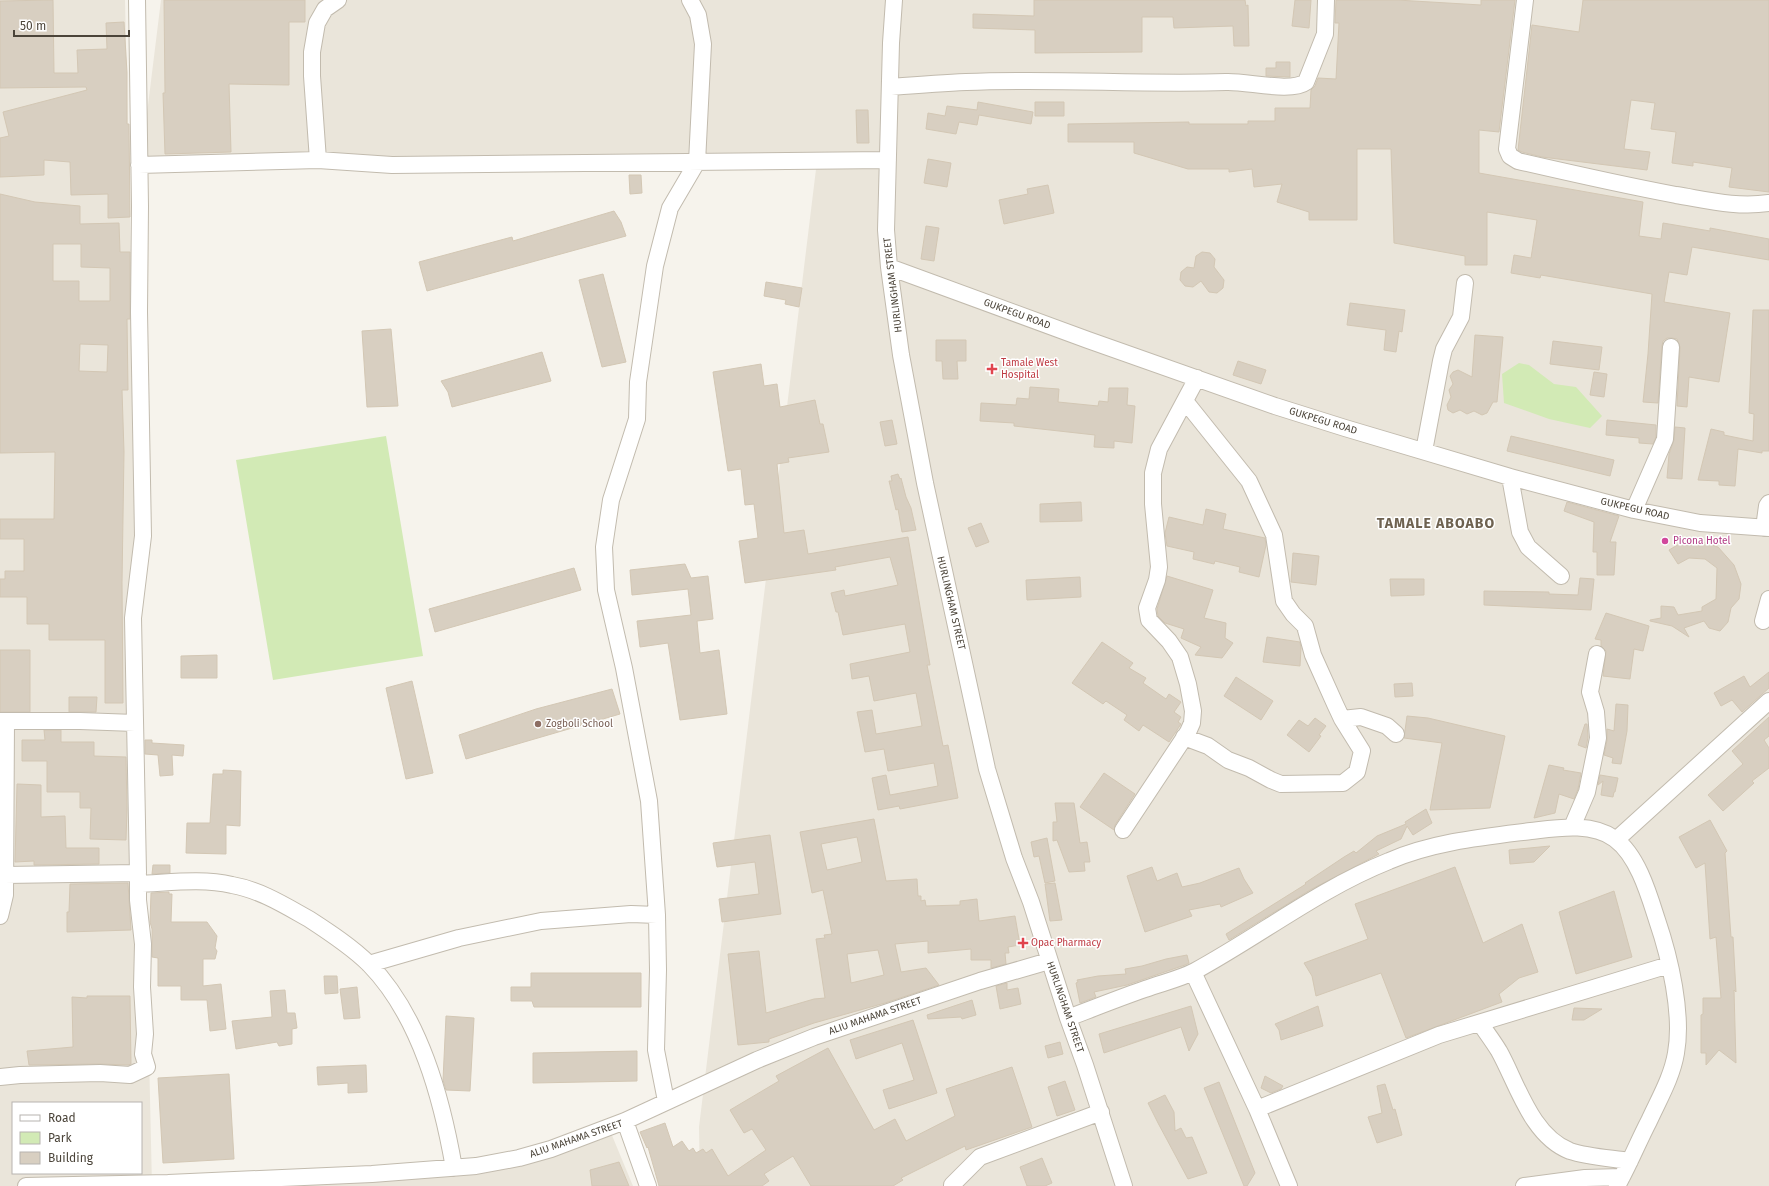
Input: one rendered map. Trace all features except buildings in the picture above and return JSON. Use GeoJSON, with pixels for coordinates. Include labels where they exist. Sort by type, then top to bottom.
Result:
{"type":"FeatureCollection","features":[{"type":"Feature","properties":{"kind":"street"},"geometry":{"type":"LineString","coordinates":[[0,1077],[100,1073],[130,1075],[147,1066],[143,1054],[143,944],[138,879],[133,618],[143,536],[140,418],[139,165],[136,0]]}},
{"type":"Feature","properties":{"kind":"street"},"geometry":{"type":"LineString","coordinates":[[318,160],[312,76],[312,52],[317,23],[325,9],[338,0]]}},
{"type":"Feature","properties":{"kind":"street"},"geometry":{"type":"LineString","coordinates":[[666,1101],[656,1050],[658,970],[657,915],[648,801],[624,668],[606,590],[604,548],[610,500],[637,419],[638,382],[655,266],[670,208],[697,162],[703,44],[698,15],[690,0]]}},
{"type":"Feature","properties":{"kind":"street","name":"HURLINGHAM STREET"},"geometry":{"type":"LineString","coordinates":[[894,0],[891,43],[886,230],[889,267],[901,355],[925,483],[987,769],[1014,858],[1031,902],[1049,961],[1101,1112],[1124,1186]]}},
{"type":"Feature","properties":{"kind":"street"},"geometry":{"type":"LineString","coordinates":[[891,87],[966,82],[1018,81],[1146,83],[1238,82],[1281,87],[1298,86],[1306,82],[1325,34],[1326,0]]}},
{"type":"Feature","properties":{"kind":"street"},"geometry":{"type":"LineString","coordinates":[[1525,0],[1507,149],[1510,156],[1518,161],[1632,187],[1730,205],[1769,203]]}},
{"type":"Feature","properties":{"kind":"street"},"geometry":{"type":"LineString","coordinates":[[139,165],[318,160],[392,165],[888,160]]}},
{"type":"Feature","properties":{"kind":"street","name":"GUKPEGU ROAD"},"geometry":{"type":"LineString","coordinates":[[889,267],[1289,410],[1510,477],[1634,510],[1700,523],[1766,528]]}},
{"type":"Feature","properties":{"kind":"street"},"geometry":{"type":"LineString","coordinates":[[1424,451],[1441,361],[1448,340],[1461,317],[1465,283]]}},
{"type":"Feature","properties":{"kind":"street"},"geometry":{"type":"LineString","coordinates":[[1634,510],[1665,439],[1671,347]]}},
{"type":"Feature","properties":{"kind":"street"},"geometry":{"type":"LineString","coordinates":[[1123,830],[1188,732],[1192,723],[1193,711],[1188,684],[1180,657],[1169,641],[1149,620],[1147,608],[1157,580],[1159,567],[1153,504],[1153,473],[1159,449],[1197,378]]}},
{"type":"Feature","properties":{"kind":"street"},"geometry":{"type":"LineString","coordinates":[[1184,737],[1208,746],[1228,760],[1249,768],[1281,784],[1343,783],[1357,772],[1362,751],[1342,719],[1313,655],[1306,626],[1293,614],[1284,601],[1274,535],[1249,481],[1185,401]]}},
{"type":"Feature","properties":{"kind":"street"},"geometry":{"type":"LineString","coordinates":[[1510,477],[1520,532],[1528,548],[1560,576]]}},
{"type":"Feature","properties":{"kind":"street"},"geometry":{"type":"LineString","coordinates":[[1766,528],[1767,506],[1769,503]]}},
{"type":"Feature","properties":{"kind":"street"},"geometry":{"type":"LineString","coordinates":[[1763,621],[1769,599]]}},
{"type":"Feature","properties":{"kind":"street"},"geometry":{"type":"LineString","coordinates":[[1572,827],[1587,792],[1598,738],[1596,712],[1590,692],[1596,654]]}},
{"type":"Feature","properties":{"kind":"street"},"geometry":{"type":"LineString","coordinates":[[1616,840],[1769,701]]}},
{"type":"Feature","properties":{"kind":"street"},"geometry":{"type":"LineString","coordinates":[[1342,719],[1361,717],[1387,726],[1396,734]]}},
{"type":"Feature","properties":{"kind":"street"},"geometry":{"type":"LineString","coordinates":[[0,916],[5,895],[3,721],[135,723]]}},
{"type":"Feature","properties":{"kind":"street"},"geometry":{"type":"LineString","coordinates":[[1068,1018],[1193,972],[1313,898],[1351,878],[1391,860],[1460,841],[1499,835],[1572,827],[1603,833],[1616,840],[1635,862],[1648,891],[1661,930],[1677,1012],[1678,1032],[1676,1054],[1658,1100],[1619,1182],[1585,1178],[1524,1186]]}},
{"type":"Feature","properties":{"kind":"street"},"geometry":{"type":"LineString","coordinates":[[5,874],[230,884],[249,889],[266,896],[328,932],[369,964],[399,1004],[415,1032],[428,1064],[443,1112],[454,1168]]}},
{"type":"Feature","properties":{"kind":"street"},"geometry":{"type":"LineString","coordinates":[[369,964],[459,938],[540,921],[631,914],[657,915]]}},
{"type":"Feature","properties":{"kind":"street","name":"ALIU MAHAMA STREET"},"geometry":{"type":"LineString","coordinates":[[26,1186],[245,1180],[372,1174],[454,1168],[519,1158],[551,1149],[625,1121],[756,1060],[814,1037],[980,981],[1049,961]]}},
{"type":"Feature","properties":{"kind":"street"},"geometry":{"type":"LineString","coordinates":[[1257,1109],[1439,1035],[1669,965]]}},
{"type":"Feature","properties":{"kind":"street"},"geometry":{"type":"LineString","coordinates":[[1193,972],[1257,1109],[1289,1186]]}},
{"type":"Feature","properties":{"kind":"street"},"geometry":{"type":"LineString","coordinates":[[1480,1023],[1498,1050],[1524,1104],[1548,1135],[1569,1150],[1587,1155],[1630,1161]]}},
{"type":"Feature","properties":{"kind":"street"},"geometry":{"type":"LineString","coordinates":[[952,1185],[980,1157],[1101,1112]]}},
{"type":"Feature","properties":{"kind":"street"},"geometry":{"type":"LineString","coordinates":[[625,1121],[648,1186]]}},
{"type":"Feature","properties":{"kind":"shaded area"},"geometry":{"type":"Polygon","coordinates":[[[0,0],[125,0],[152,1186],[0,1186],[0,0]]]}},
{"type":"Feature","properties":{"kind":"shaded area"},"geometry":{"type":"Polygon","coordinates":[[[161,0],[1769,0],[1769,1186],[700,1186],[699,1127],[817,161],[141,162],[161,0]]]}},
{"type":"Feature","properties":{"kind":"shaded area"},"geometry":{"type":"Polygon","coordinates":[[[611,1133],[633,1186],[182,1186],[425,1177],[611,1133]]]}},
{"type":"Feature","properties":{"kind":"green space"},"geometry":{"type":"Polygon","coordinates":[[[1519,363],[1529,365],[1554,384],[1576,387],[1602,416],[1590,428],[1549,419],[1504,403],[1502,374],[1519,363]]]}},
{"type":"Feature","properties":{"kind":"green space"},"geometry":{"type":"Polygon","coordinates":[[[386,436],[423,656],[273,680],[236,460],[386,436]]]}},
{"type":"Feature","properties":{"kind":"place","name":"Tamale West Hospital"},"geometry":{"type":"Point","coordinates":[992,369]}},
{"type":"Feature","properties":{"kind":"place","name":"Picona Hotel"},"geometry":{"type":"Point","coordinates":[1665,541]}},
{"type":"Feature","properties":{"kind":"place","name":"Zogboli School"},"geometry":{"type":"Point","coordinates":[538,724]}},
{"type":"Feature","properties":{"kind":"place","name":"Opac Pharmacy"},"geometry":{"type":"Point","coordinates":[1023,943]}},
{"type":"Feature","properties":{"kind":"district","name":"TAMALE ABOABO"},"geometry":{"type":"Point","coordinates":[1436,523]}}]}
